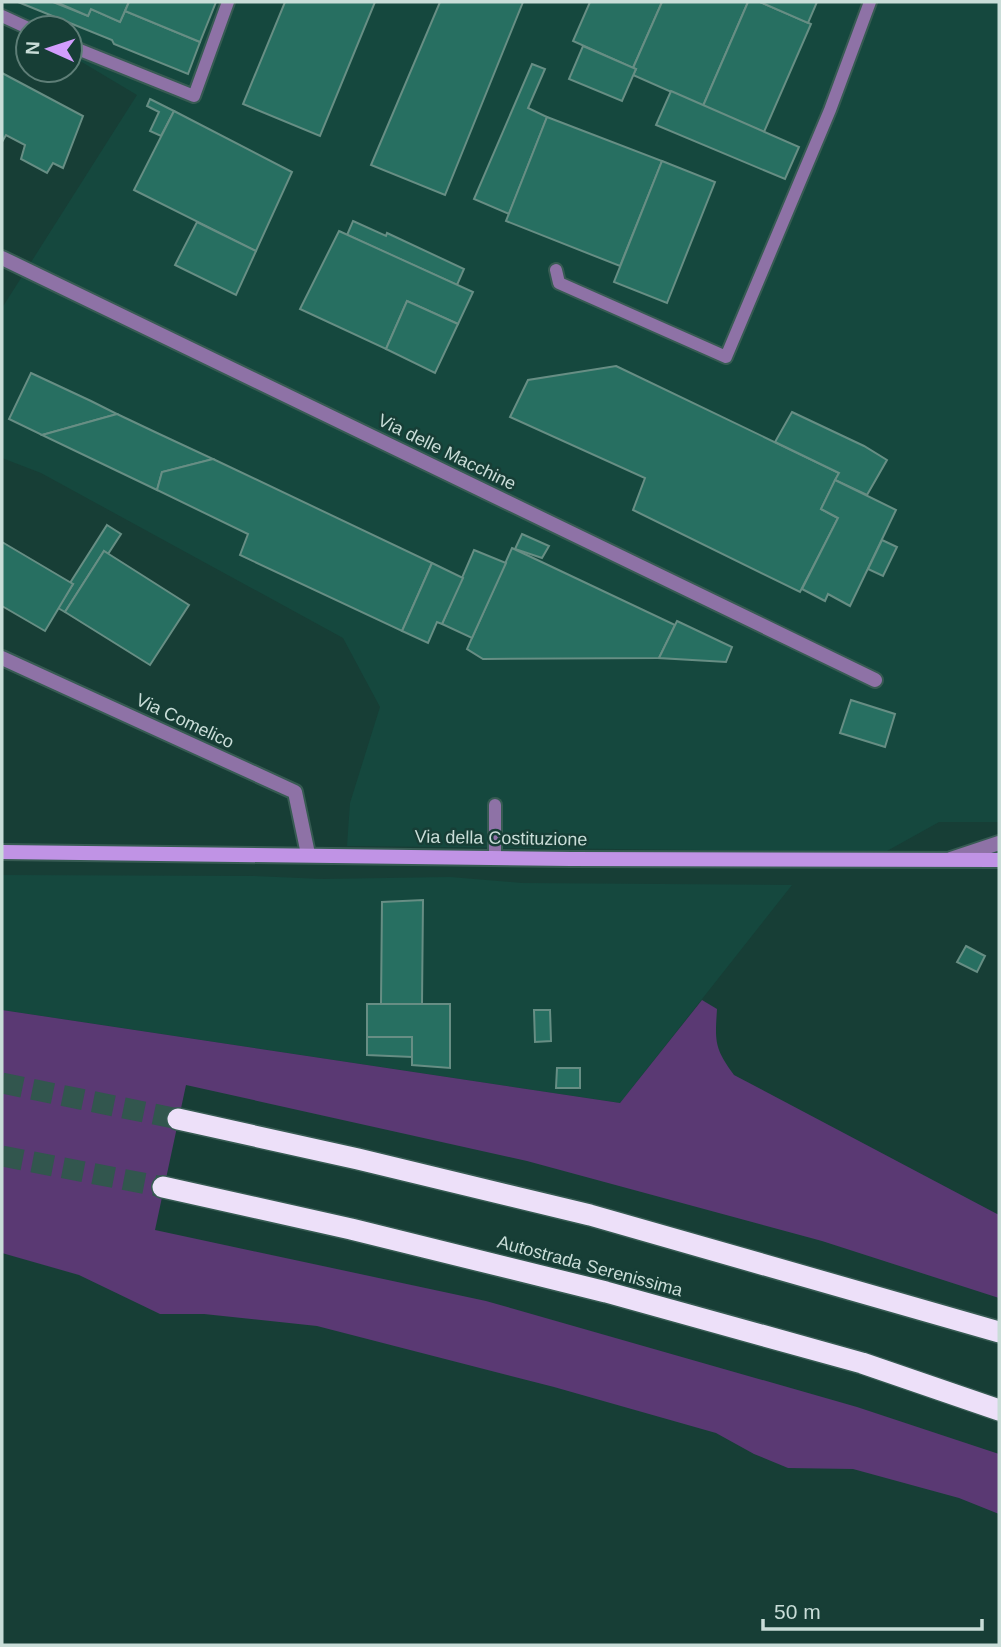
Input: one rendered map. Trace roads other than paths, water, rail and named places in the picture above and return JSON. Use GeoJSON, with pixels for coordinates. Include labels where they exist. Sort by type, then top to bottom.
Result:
{"type":"FeatureCollection","features":[{"type":"Feature","properties":{"kind":"highway"},"geometry":{"type":"LineString","coordinates":[[178,1119],[590,1215],[999,1332]]}},
{"type":"Feature","properties":{"kind":"highway","name":"Autostrada Serenissima"},"geometry":{"type":"LineString","coordinates":[[163,1187],[351,1229],[606,1292],[862,1363],[999,1410]]}},
{"type":"Feature","properties":{"kind":"main road","name":"Via della Costituzione"},"geometry":{"type":"LineString","coordinates":[[2,852],[999,860]]}},
{"type":"Feature","properties":{"kind":"street","name":"Via delle Macchine"},"geometry":{"type":"LineString","coordinates":[[2,258],[875,680]]}},
{"type":"Feature","properties":{"kind":"street","name":"Via Comelico"},"geometry":{"type":"LineString","coordinates":[[2,658],[295,792],[308,854]]}},
{"type":"Feature","properties":{"kind":"street"},"geometry":{"type":"LineString","coordinates":[[947,860],[999,843]]}},
{"type":"Feature","properties":{"kind":"lane"},"geometry":{"type":"LineString","coordinates":[[84,52],[194,96],[228,2]]}},
{"type":"Feature","properties":{"kind":"lane"},"geometry":{"type":"LineString","coordinates":[[556,270],[559,283],[726,357],[830,110],[870,2]]}},
{"type":"Feature","properties":{"kind":"lane"},"geometry":{"type":"LineString","coordinates":[[495,805],[495,858]]}},
{"type":"Feature","properties":{"kind":"tunnel"},"geometry":{"type":"LineString","coordinates":[[2,1083],[178,1119]]}},
{"type":"Feature","properties":{"kind":"tunnel"},"geometry":{"type":"LineString","coordinates":[[2,1156],[163,1187]]}}]}
